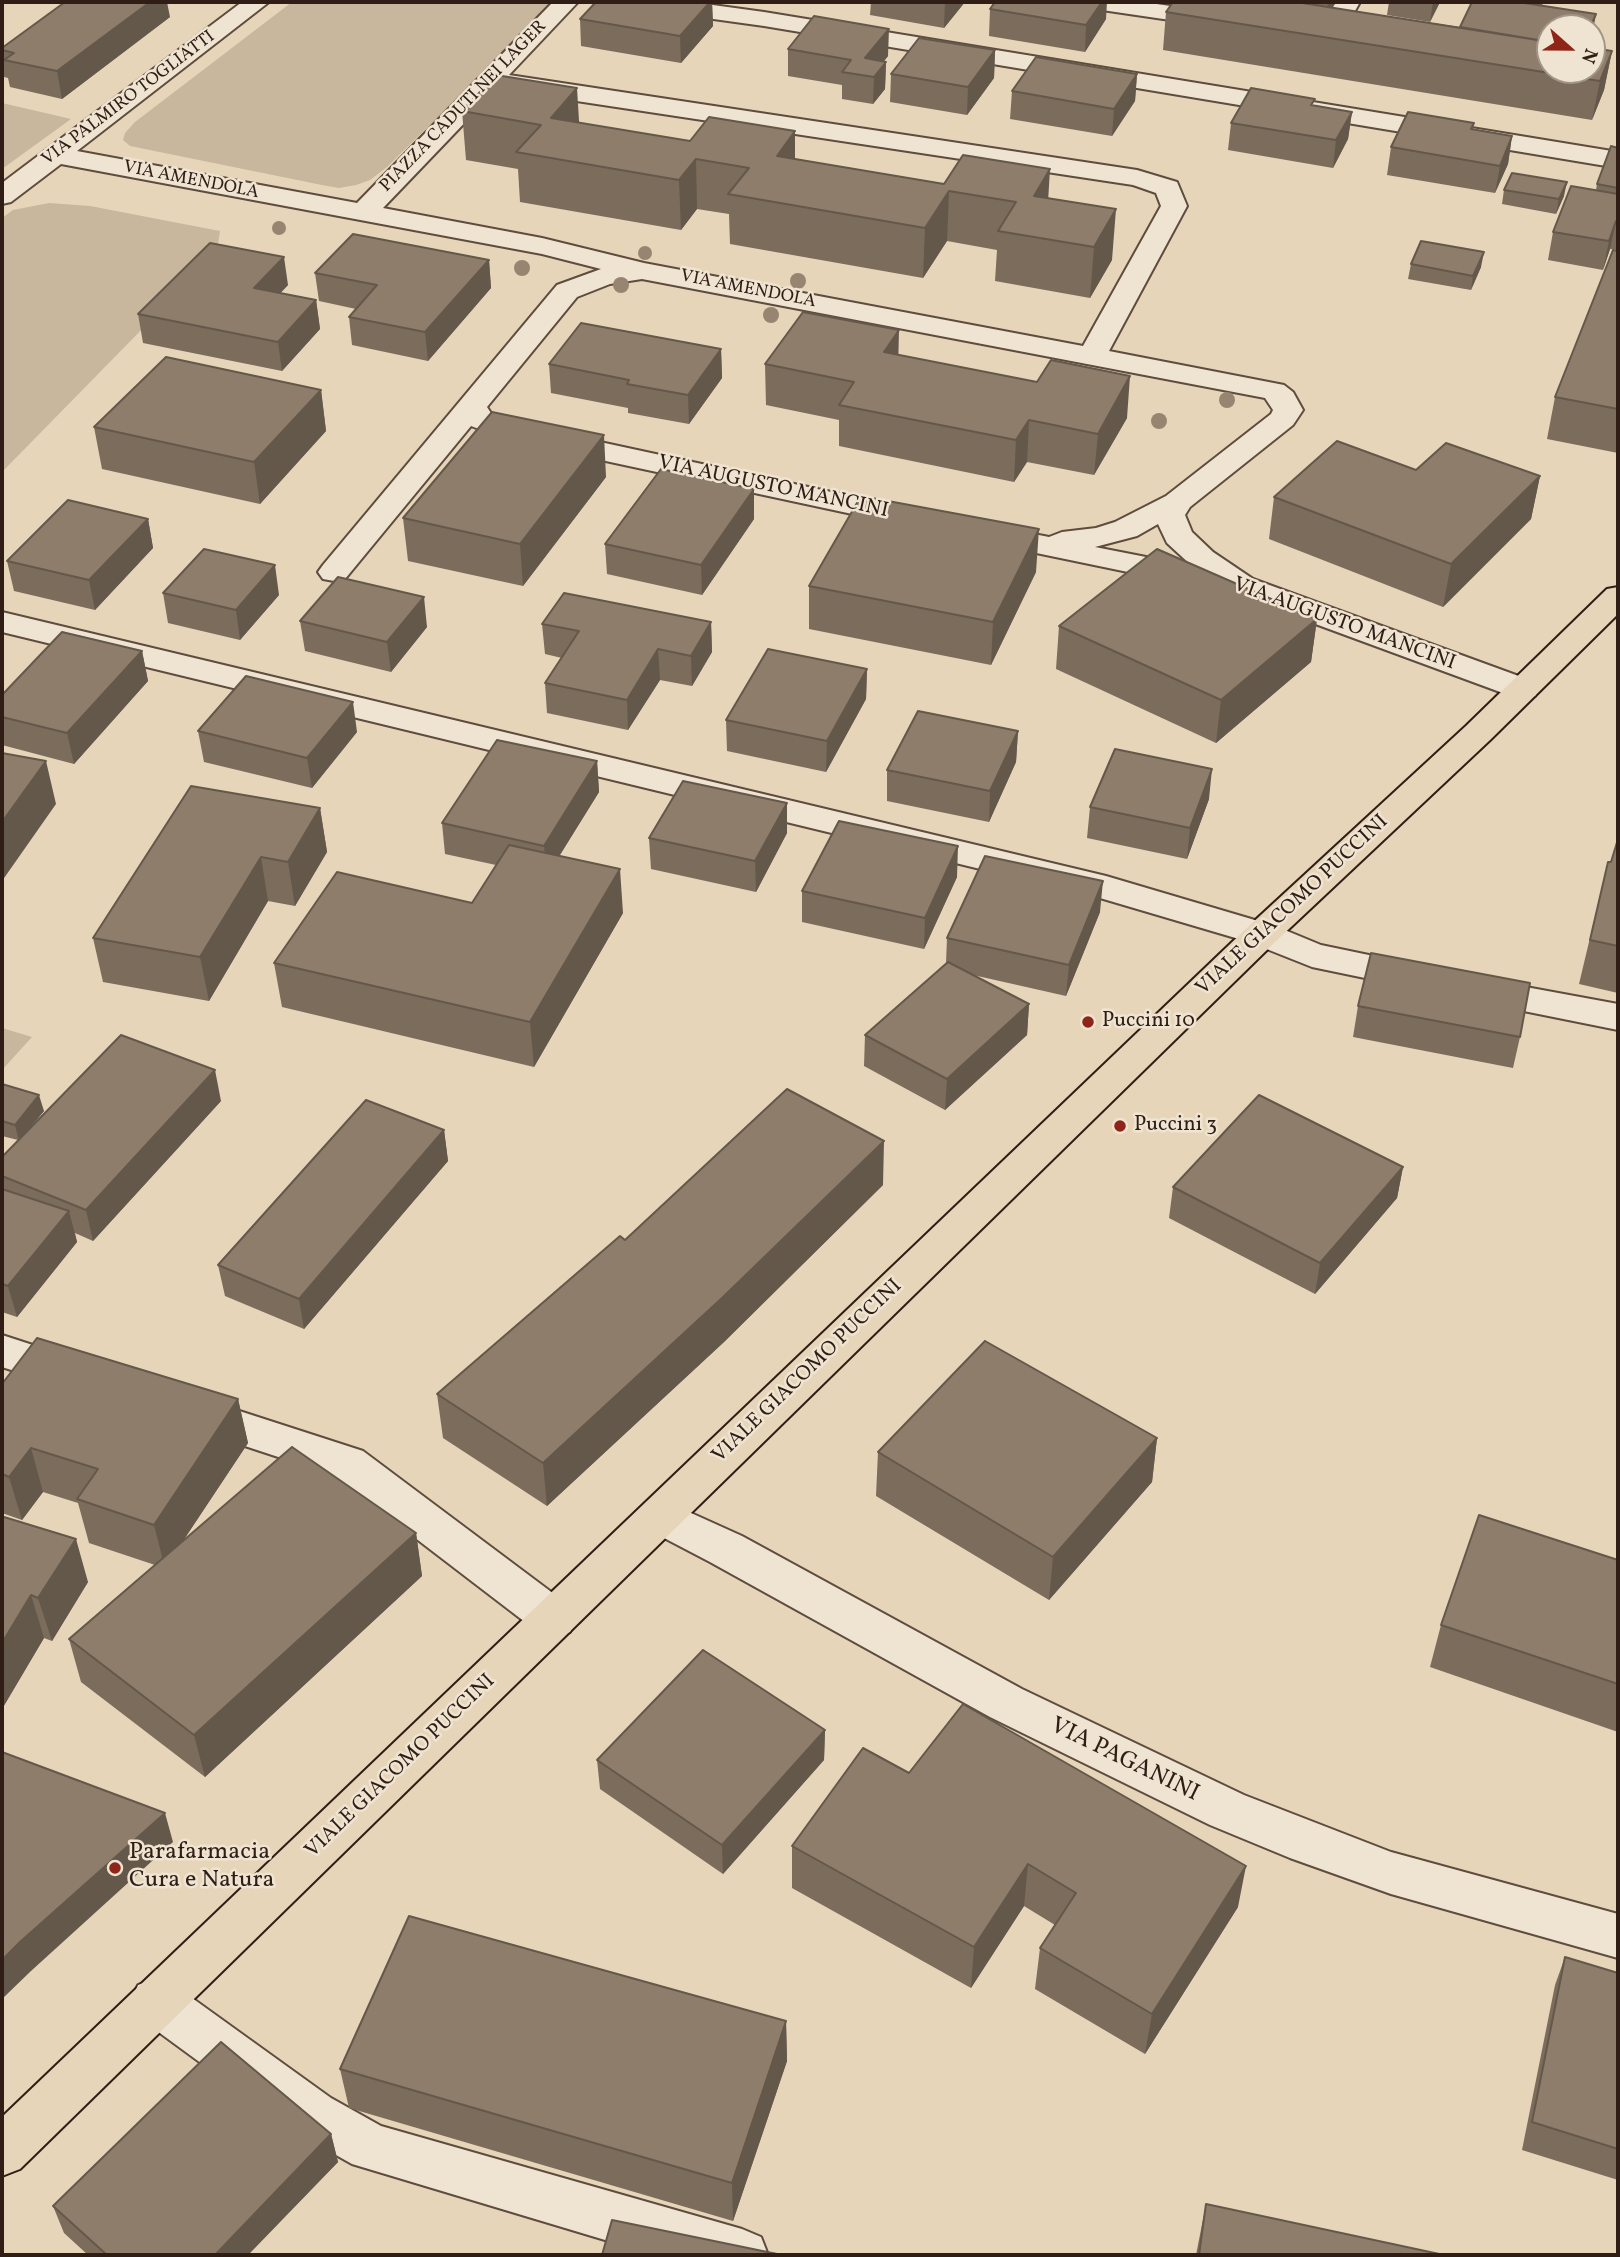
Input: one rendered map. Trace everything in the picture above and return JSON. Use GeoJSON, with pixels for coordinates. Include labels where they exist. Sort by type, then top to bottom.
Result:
{"type":"FeatureCollection","features":[{"type":"Feature","properties":{"kind":"main road","name":"VIALE GIACOMO PUCCINI"},"geometry":{"type":"LineString","coordinates":[[2,2152],[1262,934],[1618,596]]}},
{"type":"Feature","properties":{"kind":"street","name":"VIA PALMIRO TOGLIATTI"},"geometry":{"type":"LineString","coordinates":[[2,196],[257,2]]}},
{"type":"Feature","properties":{"kind":"street","name":"PIAZZA CADUTI NEI LAGER"},"geometry":{"type":"LineString","coordinates":[[363,213],[566,2]]}},
{"type":"Feature","properties":{"kind":"street"},"geometry":{"type":"LineString","coordinates":[[641,2],[764,19],[1618,160]]}},
{"type":"Feature","properties":{"kind":"street"},"geometry":{"type":"LineString","coordinates":[[1095,2],[1236,23]]}},
{"type":"Feature","properties":{"kind":"street"},"geometry":{"type":"LineString","coordinates":[[1274,29],[1313,34],[1326,32],[1337,22],[1348,2]]}},
{"type":"Feature","properties":{"kind":"street"},"geometry":{"type":"LineString","coordinates":[[490,80],[1137,178],[1168,188],[1174,206],[1092,355]]}},
{"type":"Feature","properties":{"kind":"street","name":"VIA AMENDOLA"},"geometry":{"type":"LineString","coordinates":[[56,155],[525,243],[643,271],[1261,387],[1283,398],[1288,410],[1283,419],[1177,502],[1126,529],[1099,537],[1066,541],[1007,538]]}},
{"type":"Feature","properties":{"kind":"street"},"geometry":{"type":"LineString","coordinates":[[525,243],[554,258],[566,274],[567,291]]}},
{"type":"Feature","properties":{"kind":"street"},"geometry":{"type":"LineString","coordinates":[[334,572],[567,291],[606,276],[643,271]]}},
{"type":"Feature","properties":{"kind":"street","name":"VIA AUGUSTO MANCINI"},"geometry":{"type":"LineString","coordinates":[[471,406],[481,419],[508,431],[1242,586],[1523,689]]}},
{"type":"Feature","properties":{"kind":"street"},"geometry":{"type":"LineString","coordinates":[[1177,502],[1170,515],[1178,536],[1202,559],[1242,586]]}},
{"type":"Feature","properties":{"kind":"street"},"geometry":{"type":"LineString","coordinates":[[2,622],[1106,888],[1262,934],[1312,955],[1552,1006],[1618,1017]]}},
{"type":"Feature","properties":{"kind":"street"},"geometry":{"type":"LineString","coordinates":[[2,1350],[104,1384]]}},
{"type":"Feature","properties":{"kind":"street"},"geometry":{"type":"LineString","coordinates":[[156,1400],[348,1462],[554,1619]]}},
{"type":"Feature","properties":{"kind":"street","name":"VIA PAGANINI"},"geometry":{"type":"LineString","coordinates":[[660,1516],[726,1549],[1006,1703],[1227,1810],[1307,1843],[1391,1873],[1618,1936]]}},
{"type":"Feature","properties":{"kind":"street"},"geometry":{"type":"LineString","coordinates":[[156,2001],[313,2115],[370,2147],[742,2255]]}},
{"type":"Feature","properties":{"kind":"shaded area"},"geometry":{"type":"Polygon","coordinates":[[[292,2],[554,2],[387,167],[370,180],[356,185],[339,188],[322,185],[130,146],[123,140],[125,133],[135,122],[292,2]]]}},
{"type":"Feature","properties":{"kind":"shaded area"},"geometry":{"type":"Polygon","coordinates":[[[2,103],[71,119],[2,169],[2,103]]]}},
{"type":"Feature","properties":{"kind":"shaded area"},"geometry":{"type":"Polygon","coordinates":[[[49,203],[90,206],[220,231],[218,244],[202,268],[2,472],[2,218],[13,210],[49,203]]]}},
{"type":"Feature","properties":{"kind":"shaded area"},"geometry":{"type":"Polygon","coordinates":[[[2,1028],[32,1037],[2,1070],[2,1028]]]}},
{"type":"Feature","properties":{"kind":"building"},"geometry":{"type":"Polygon","coordinates":[[[65,2],[150,2],[57,71],[4,60],[14,53],[2,48],[65,2]]]}},
{"type":"Feature","properties":{"kind":"building"},"geometry":{"type":"Polygon","coordinates":[[[596,2],[710,2],[680,36],[580,19],[596,2]]]}},
{"type":"Feature","properties":{"kind":"building"},"geometry":{"type":"Polygon","coordinates":[[[995,2],[1102,2],[1086,25],[990,9],[995,2]]]}},
{"type":"Feature","properties":{"kind":"building"},"geometry":{"type":"Polygon","coordinates":[[[1173,2],[1296,2],[1536,40],[1536,71],[1166,12],[1173,2]]]}},
{"type":"Feature","properties":{"kind":"building"},"geometry":{"type":"Polygon","coordinates":[[[1472,2],[1518,2],[1596,14],[1536,14],[1536,40],[1460,27],[1472,2]]]}},
{"type":"Feature","properties":{"kind":"building"},"geometry":{"type":"Polygon","coordinates":[[[814,16],[889,29],[865,58],[886,62],[874,77],[842,72],[851,60],[788,49],[814,16]]]}},
{"type":"Feature","properties":{"kind":"building"},"geometry":{"type":"Polygon","coordinates":[[[919,38],[995,50],[968,87],[891,74],[919,38]]]}},
{"type":"Feature","properties":{"kind":"building"},"geometry":{"type":"Polygon","coordinates":[[[1606,50],[1612,51],[1606,66],[1606,50]]]}},
{"type":"Feature","properties":{"kind":"building"},"geometry":{"type":"Polygon","coordinates":[[[1036,57],[1137,74],[1114,109],[1012,91],[1036,57]]]}},
{"type":"Feature","properties":{"kind":"building"},"geometry":{"type":"Polygon","coordinates":[[[496,75],[577,88],[551,118],[690,141],[709,117],[795,131],[777,156],[944,184],[963,155],[1050,169],[1034,196],[1116,209],[1094,247],[998,231],[1016,202],[949,191],[925,228],[728,194],[749,168],[696,159],[679,180],[516,152],[541,125],[462,111],[496,75]]]}},
{"type":"Feature","properties":{"kind":"building"},"geometry":{"type":"Polygon","coordinates":[[[1251,88],[1315,99],[1311,105],[1352,112],[1336,140],[1231,123],[1251,88]]]}},
{"type":"Feature","properties":{"kind":"building"},"geometry":{"type":"Polygon","coordinates":[[[1408,112],[1474,123],[1471,129],[1512,136],[1500,166],[1391,147],[1408,112]]]}},
{"type":"Feature","properties":{"kind":"building"},"geometry":{"type":"Polygon","coordinates":[[[1611,146],[1618,148],[1618,188],[1597,184],[1611,146]]]}},
{"type":"Feature","properties":{"kind":"building"},"geometry":{"type":"Polygon","coordinates":[[[1512,173],[1567,182],[1559,199],[1504,190],[1512,173]]]}},
{"type":"Feature","properties":{"kind":"building"},"geometry":{"type":"Polygon","coordinates":[[[1571,186],[1618,194],[1618,221],[1609,241],[1553,232],[1571,186]]]}},
{"type":"Feature","properties":{"kind":"building"},"geometry":{"type":"Polygon","coordinates":[[[353,234],[489,260],[425,332],[349,317],[377,285],[315,273],[353,234]]]}},
{"type":"Feature","properties":{"kind":"building"},"geometry":{"type":"Polygon","coordinates":[[[1421,241],[1484,252],[1473,276],[1411,264],[1421,241]]]}},
{"type":"Feature","properties":{"kind":"building"},"geometry":{"type":"Polygon","coordinates":[[[210,243],[284,257],[254,288],[316,300],[278,342],[138,314],[210,243]]]}},
{"type":"Feature","properties":{"kind":"building"},"geometry":{"type":"Polygon","coordinates":[[[1613,250],[1618,251],[1618,409],[1555,397],[1613,250]]]}},
{"type":"Feature","properties":{"kind":"building"},"geometry":{"type":"Polygon","coordinates":[[[803,312],[899,330],[884,352],[1037,382],[1051,360],[1130,376],[1098,434],[1029,420],[1016,440],[839,405],[854,382],[765,364],[803,312]]]}},
{"type":"Feature","properties":{"kind":"building"},"geometry":{"type":"Polygon","coordinates":[[[581,323],[721,349],[688,395],[627,384],[629,380],[549,364],[581,323]]]}},
{"type":"Feature","properties":{"kind":"building"},"geometry":{"type":"Polygon","coordinates":[[[166,357],[321,390],[254,462],[94,427],[166,357]]]}},
{"type":"Feature","properties":{"kind":"building"},"geometry":{"type":"Polygon","coordinates":[[[492,412],[604,435],[520,544],[403,518],[492,412]]]}},
{"type":"Feature","properties":{"kind":"building"},"geometry":{"type":"Polygon","coordinates":[[[1337,441],[1416,470],[1446,443],[1540,476],[1451,564],[1274,497],[1337,441]]]}},
{"type":"Feature","properties":{"kind":"building"},"geometry":{"type":"Polygon","coordinates":[[[661,469],[754,489],[701,565],[605,544],[661,469]]]}},
{"type":"Feature","properties":{"kind":"building"},"geometry":{"type":"Polygon","coordinates":[[[861,496],[1039,529],[993,622],[809,586],[861,496]]]}},
{"type":"Feature","properties":{"kind":"building"},"geometry":{"type":"Polygon","coordinates":[[[68,500],[148,519],[89,580],[7,561],[68,500]]]}},
{"type":"Feature","properties":{"kind":"building"},"geometry":{"type":"Polygon","coordinates":[[[204,549],[275,565],[236,610],[163,593],[204,549]]]}},
{"type":"Feature","properties":{"kind":"building"},"geometry":{"type":"Polygon","coordinates":[[[1157,549],[1317,619],[1221,700],[1059,626],[1157,549]]]}},
{"type":"Feature","properties":{"kind":"building"},"geometry":{"type":"Polygon","coordinates":[[[338,577],[424,597],[387,642],[300,621],[338,577]]]}},
{"type":"Feature","properties":{"kind":"building"},"geometry":{"type":"Polygon","coordinates":[[[564,593],[711,622],[691,656],[658,649],[627,700],[545,683],[579,631],[542,624],[564,593]]]}},
{"type":"Feature","properties":{"kind":"building"},"geometry":{"type":"Polygon","coordinates":[[[62,632],[142,651],[67,733],[2,717],[2,695],[62,632]]]}},
{"type":"Feature","properties":{"kind":"building"},"geometry":{"type":"Polygon","coordinates":[[[768,649],[867,669],[827,741],[726,720],[768,649]]]}},
{"type":"Feature","properties":{"kind":"building"},"geometry":{"type":"Polygon","coordinates":[[[246,676],[353,702],[307,758],[198,731],[246,676]]]}},
{"type":"Feature","properties":{"kind":"building"},"geometry":{"type":"Polygon","coordinates":[[[918,711],[1018,731],[990,791],[887,770],[918,711]]]}},
{"type":"Feature","properties":{"kind":"building"},"geometry":{"type":"Polygon","coordinates":[[[497,740],[597,761],[544,846],[442,823],[497,740]]]}},
{"type":"Feature","properties":{"kind":"building"},"geometry":{"type":"Polygon","coordinates":[[[1115,749],[1212,769],[1190,828],[1090,807],[1115,749]]]}},
{"type":"Feature","properties":{"kind":"building"},"geometry":{"type":"Polygon","coordinates":[[[2,753],[46,761],[2,822],[2,753]]]}},
{"type":"Feature","properties":{"kind":"building"},"geometry":{"type":"Polygon","coordinates":[[[683,781],[787,803],[755,861],[649,838],[683,781]]]}},
{"type":"Feature","properties":{"kind":"building"},"geometry":{"type":"Polygon","coordinates":[[[191,786],[320,808],[288,862],[261,857],[200,957],[93,938],[191,786]]]}},
{"type":"Feature","properties":{"kind":"building"},"geometry":{"type":"Polygon","coordinates":[[[839,821],[958,846],[925,918],[802,891],[839,821]]]}},
{"type":"Feature","properties":{"kind":"building"},"geometry":{"type":"Polygon","coordinates":[[[1618,839],[1618,946],[1590,940],[1608,862],[1611,862],[1618,839]]]}},
{"type":"Feature","properties":{"kind":"building"},"geometry":{"type":"Polygon","coordinates":[[[509,845],[620,869],[530,1022],[274,963],[337,872],[472,903],[509,845]]]}},
{"type":"Feature","properties":{"kind":"building"},"geometry":{"type":"Polygon","coordinates":[[[985,856],[1103,881],[1069,965],[947,938],[985,856]]]}},
{"type":"Feature","properties":{"kind":"building"},"geometry":{"type":"Polygon","coordinates":[[[1371,953],[1530,983],[1520,1037],[1358,1006],[1371,953]]]}},
{"type":"Feature","properties":{"kind":"building"},"geometry":{"type":"Polygon","coordinates":[[[948,962],[1029,1004],[947,1079],[865,1035],[948,962]]]}},
{"type":"Feature","properties":{"kind":"building"},"geometry":{"type":"Polygon","coordinates":[[[121,1035],[215,1070],[86,1210],[2,1176],[2,1157],[121,1035]]]}},
{"type":"Feature","properties":{"kind":"building"},"geometry":{"type":"Polygon","coordinates":[[[2,1084],[39,1095],[15,1125],[2,1121],[2,1084]]]}},
{"type":"Feature","properties":{"kind":"building"},"geometry":{"type":"Polygon","coordinates":[[[787,1089],[884,1141],[722,1298],[543,1463],[437,1394],[620,1236],[625,1240],[787,1089]]]}},
{"type":"Feature","properties":{"kind":"building"},"geometry":{"type":"Polygon","coordinates":[[[1259,1095],[1403,1167],[1320,1263],[1173,1187],[1259,1095]]]}},
{"type":"Feature","properties":{"kind":"building"},"geometry":{"type":"Polygon","coordinates":[[[366,1100],[444,1130],[299,1299],[218,1265],[366,1100]]]}},
{"type":"Feature","properties":{"kind":"building"},"geometry":{"type":"Polygon","coordinates":[[[2,1189],[69,1211],[8,1286],[2,1284],[2,1189]]]}},
{"type":"Feature","properties":{"kind":"building"},"geometry":{"type":"Polygon","coordinates":[[[37,1338],[238,1399],[154,1525],[77,1499],[98,1469],[31,1448],[9,1477],[2,1474],[2,1384],[37,1338]]]}},
{"type":"Feature","properties":{"kind":"building"},"geometry":{"type":"Polygon","coordinates":[[[985,1341],[1157,1438],[1053,1557],[878,1452],[985,1341]]]}},
{"type":"Feature","properties":{"kind":"building"},"geometry":{"type":"Polygon","coordinates":[[[292,1447],[416,1533],[194,1735],[69,1639],[292,1447]]]}},
{"type":"Feature","properties":{"kind":"building"},"geometry":{"type":"Polygon","coordinates":[[[1479,1515],[1618,1560],[1618,1684],[1441,1625],[1479,1515]]]}},
{"type":"Feature","properties":{"kind":"building"},"geometry":{"type":"Polygon","coordinates":[[[4,1517],[76,1539],[38,1598],[31,1595],[2,1643],[2,1520],[4,1517]]]}},
{"type":"Feature","properties":{"kind":"building"},"geometry":{"type":"Polygon","coordinates":[[[703,1650],[825,1730],[722,1845],[597,1760],[703,1650]]]}},
{"type":"Feature","properties":{"kind":"building"},"geometry":{"type":"Polygon","coordinates":[[[963,1704],[1246,1866],[1152,2014],[1040,1948],[1076,1893],[1028,1864],[974,1947],[792,1846],[863,1748],[909,1773],[963,1704]]]}},
{"type":"Feature","properties":{"kind":"building"},"geometry":{"type":"Polygon","coordinates":[[[2,1752],[165,1813],[2,1960],[2,1752]]]}},
{"type":"Feature","properties":{"kind":"building"},"geometry":{"type":"Polygon","coordinates":[[[409,1916],[786,2021],[732,2183],[340,2069],[409,1916]]]}},
{"type":"Feature","properties":{"kind":"building"},"geometry":{"type":"Polygon","coordinates":[[[1565,1957],[1618,1973],[1618,2149],[1532,2122],[1565,1957]]]}},
{"type":"Feature","properties":{"kind":"building"},"geometry":{"type":"Polygon","coordinates":[[[221,2042],[331,2134],[215,2255],[107,2255],[53,2206],[221,2042]]]}},
{"type":"Feature","properties":{"kind":"building"},"geometry":{"type":"Polygon","coordinates":[[[1206,2204],[1444,2255],[1199,2255],[1206,2204]]]}},
{"type":"Feature","properties":{"kind":"building"},"geometry":{"type":"Polygon","coordinates":[[[612,2220],[782,2255],[602,2255],[612,2220]]]}},
{"type":"Feature","properties":{"kind":"place","name":"Puccini 10"},"geometry":{"type":"Point","coordinates":[1088,1022]}},
{"type":"Feature","properties":{"kind":"place","name":"Puccini 3"},"geometry":{"type":"Point","coordinates":[1120,1126]}},
{"type":"Feature","properties":{"kind":"place","name":"Parafarmacia Cura e Natura"},"geometry":{"type":"Point","coordinates":[115,1868]}}]}
